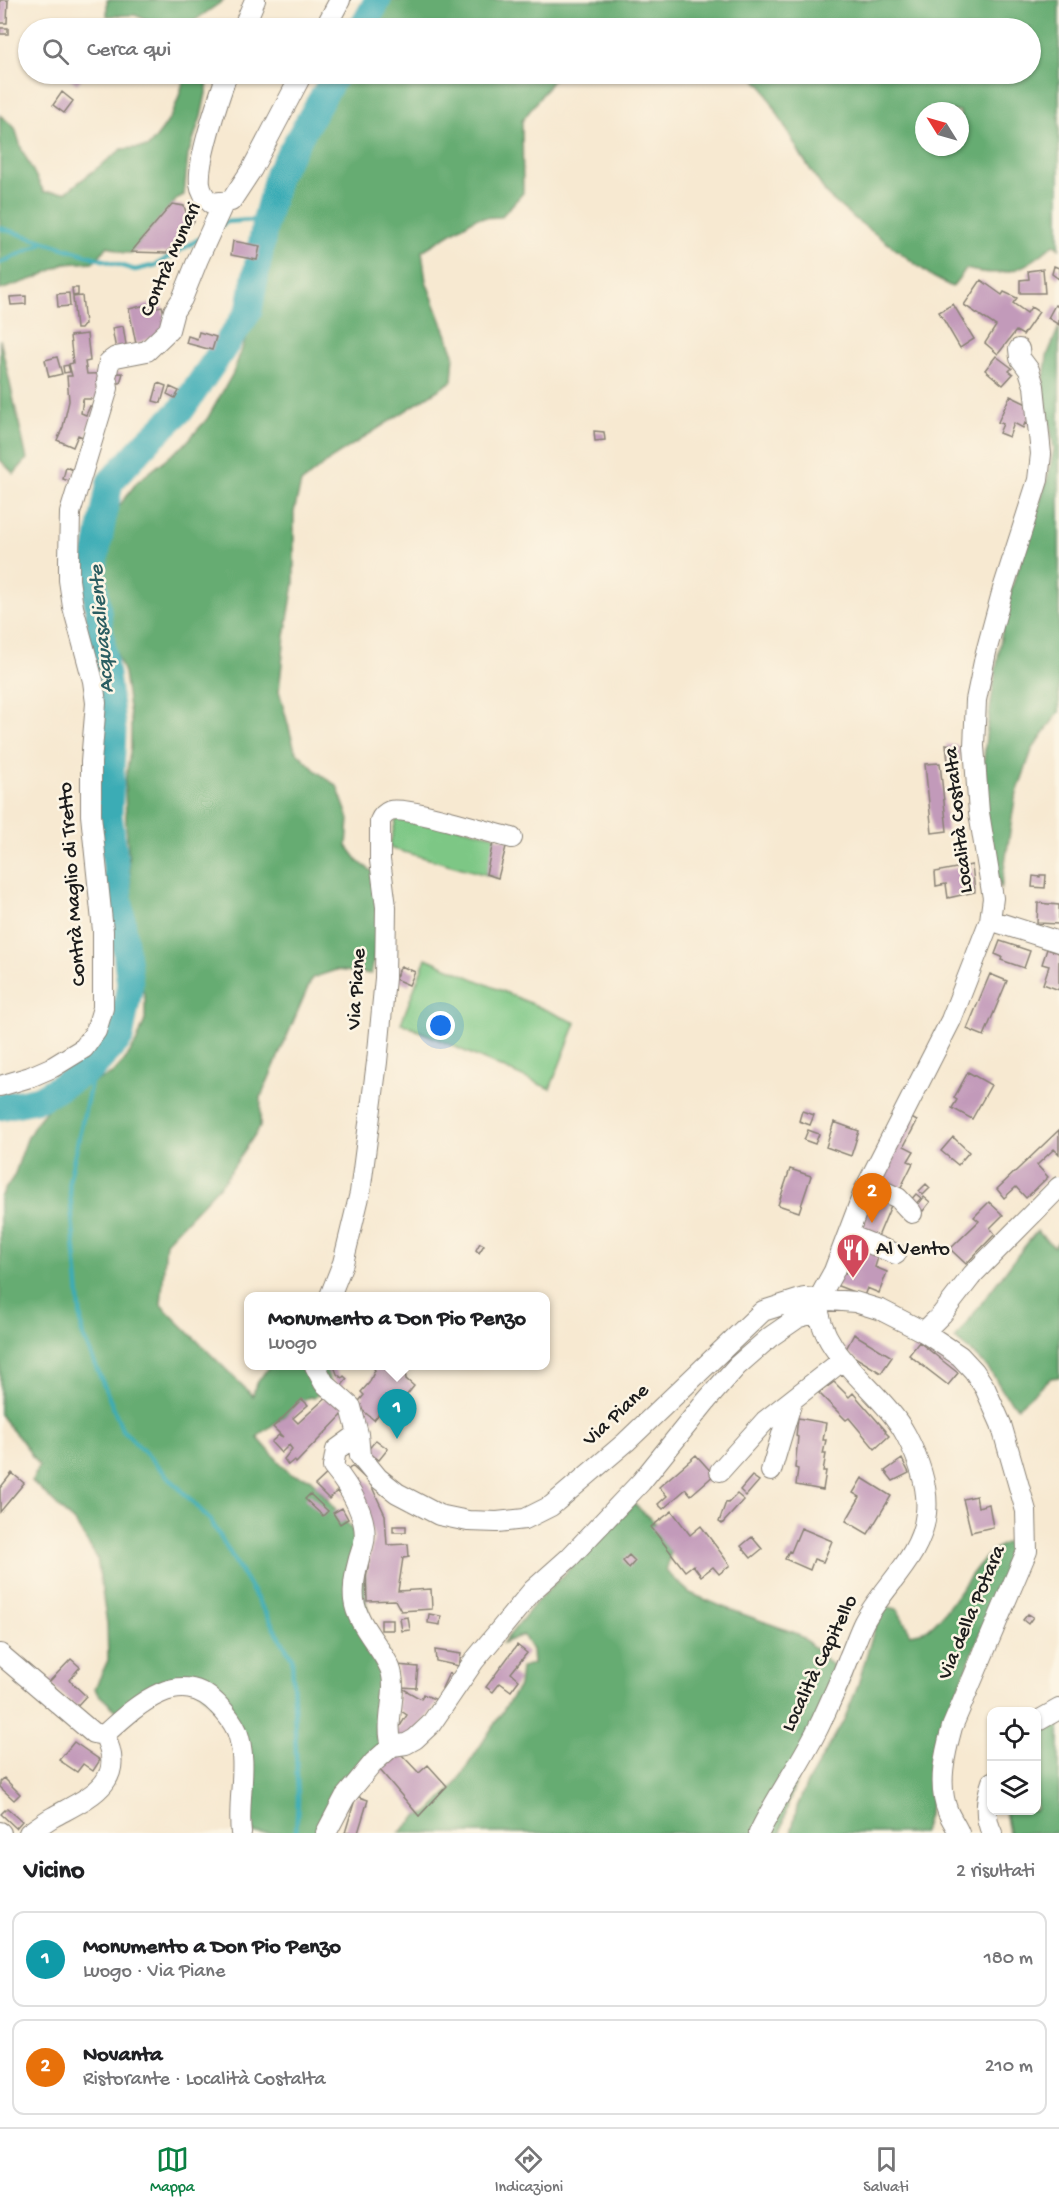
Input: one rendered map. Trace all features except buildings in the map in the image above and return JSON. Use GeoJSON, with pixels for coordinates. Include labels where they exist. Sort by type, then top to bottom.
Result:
{"type":"FeatureCollection","features":[{"type":"Feature","properties":{"kind":"street"},"geometry":{"type":"LineString","coordinates":[[247,18],[255,0]]}},
{"type":"Feature","properties":{"kind":"street"},"geometry":{"type":"LineString","coordinates":[[330,18],[340,0]]}},
{"type":"Feature","properties":{"kind":"street"},"geometry":{"type":"LineString","coordinates":[[224,84],[201,166],[200,185],[204,197],[220,210],[231,201],[252,169],[297,84]]}},
{"type":"Feature","properties":{"kind":"street","name":"Contrà Munari"},"geometry":{"type":"LineString","coordinates":[[79,480],[108,388],[109,362],[116,357],[147,351],[169,330],[174,312],[182,299],[220,210]]}},
{"type":"Feature","properties":{"kind":"street","name":"Località Costalta"},"geometry":{"type":"LineString","coordinates":[[819,1305],[868,1184],[951,1020],[990,920],[993,898],[979,813],[974,746],[976,700],[1000,599],[1038,480],[1041,454],[1034,386],[1031,377],[1010,349]]}},
{"type":"Feature","properties":{"kind":"street","name":"Contrà Maglio di Tretto"},"geometry":{"type":"LineString","coordinates":[[0,1086],[53,1067],[84,1048],[96,1031],[103,1008],[103,931],[91,815],[90,778],[96,703],[69,580],[70,513],[79,480]]}},
{"type":"Feature","properties":{"kind":"street","name":"Via Piane"},"geometry":{"type":"LineString","coordinates":[[332,1292],[343,1263],[360,1193],[379,1041],[385,978],[386,907],[380,860],[380,821],[383,815],[391,810],[401,811],[421,814],[512,838]]}},
{"type":"Feature","properties":{"kind":"street"},"geometry":{"type":"LineString","coordinates":[[990,920],[1059,942]]}},
{"type":"Feature","properties":{"kind":"street"},"geometry":{"type":"LineString","coordinates":[[868,1184],[898,1198],[912,1213]]}},
{"type":"Feature","properties":{"kind":"street"},"geometry":{"type":"LineString","coordinates":[[924,1332],[942,1314],[973,1274],[1059,1187]]}},
{"type":"Feature","properties":{"kind":"street"},"geometry":{"type":"LineString","coordinates":[[849,1235],[896,1254]]}},
{"type":"Feature","properties":{"kind":"street","name":"Via Piane"},"geometry":{"type":"LineString","coordinates":[[318,1370],[324,1383],[351,1407],[358,1434],[360,1456],[378,1478],[397,1493],[439,1515],[468,1521],[497,1522],[525,1519],[551,1506],[588,1476],[763,1311],[788,1302],[819,1305],[855,1302],[903,1316],[924,1332]]}},
{"type":"Feature","properties":{"kind":"street","name":"Via Piane"},"geometry":{"type":"LineString","coordinates":[[326,1833],[345,1797],[374,1762],[392,1746],[406,1744],[415,1739],[430,1724],[474,1661],[533,1590],[569,1558],[641,1482],[707,1400],[738,1366],[770,1336],[819,1305]]}},
{"type":"Feature","properties":{"kind":"street","name":"Località Capitello"},"geometry":{"type":"LineString","coordinates":[[759,1833],[773,1804],[800,1764],[863,1624],[872,1608],[912,1555],[926,1514],[926,1492],[906,1435],[890,1410],[833,1347],[822,1328],[819,1305]]}},
{"type":"Feature","properties":{"kind":"street","name":"Via della Potara"},"geometry":{"type":"LineString","coordinates":[[924,1332],[960,1356],[985,1388],[1001,1424],[1026,1511],[1027,1551],[952,1727],[944,1757],[947,1810],[959,1833]]}},
{"type":"Feature","properties":{"kind":"street"},"geometry":{"type":"LineString","coordinates":[[720,1472],[765,1421],[843,1360]]}},
{"type":"Feature","properties":{"kind":"street"},"geometry":{"type":"LineString","coordinates":[[771,1471],[792,1401]]}},
{"type":"Feature","properties":{"kind":"street"},"geometry":{"type":"LineString","coordinates":[[358,1434],[336,1450],[333,1467],[353,1496],[365,1530],[355,1573],[354,1599],[357,1616],[391,1670],[389,1736],[392,1746]]}},
{"type":"Feature","properties":{"kind":"street"},"geometry":{"type":"LineString","coordinates":[[0,1654],[93,1733],[104,1735]]}},
{"type":"Feature","properties":{"kind":"street"},"geometry":{"type":"LineString","coordinates":[[104,1735],[135,1707],[169,1689],[192,1689],[207,1695],[223,1711],[237,1732],[242,1765],[241,1833]]}},
{"type":"Feature","properties":{"kind":"street"},"geometry":{"type":"LineString","coordinates":[[1041,1719],[1059,1709]]}},
{"type":"Feature","properties":{"kind":"street"},"geometry":{"type":"LineString","coordinates":[[29,1833],[101,1789],[112,1766],[109,1745],[104,1735]]}},
{"type":"Feature","properties":{"kind":"street"},"geometry":{"type":"LineString","coordinates":[[987,1804],[986,1815],[992,1833]]}},
{"type":"Feature","properties":{"kind":"green space"},"geometry":{"type":"Polygon","coordinates":[[[107,0],[224,0],[198,18],[107,16],[107,0]]]}},
{"type":"Feature","properties":{"kind":"green space"},"geometry":{"type":"Polygon","coordinates":[[[386,0],[1059,0],[1059,248],[1054,244],[1034,260],[1014,270],[992,273],[966,269],[952,287],[933,277],[828,196],[802,157],[760,84],[1041,84],[1041,18],[374,18],[386,0]]]}},
{"type":"Feature","properties":{"kind":"green space"},"geometry":{"type":"Polygon","coordinates":[[[182,84],[208,84],[201,117],[188,155],[184,195],[178,198],[133,253],[124,253],[108,246],[94,262],[64,264],[36,278],[0,290],[0,115],[15,128],[22,150],[44,192],[66,192],[122,149],[148,147],[162,131],[182,84]]]}},
{"type":"Feature","properties":{"kind":"green space"},"geometry":{"type":"Polygon","coordinates":[[[336,84],[550,84],[522,121],[523,193],[501,217],[476,218],[422,251],[426,281],[454,354],[452,381],[332,458],[301,483],[294,512],[294,584],[279,691],[295,750],[315,770],[337,786],[349,819],[347,846],[359,862],[373,872],[377,923],[374,962],[371,974],[336,970],[312,978],[261,1097],[260,1127],[224,1181],[166,1242],[161,1305],[253,1396],[255,1386],[266,1370],[326,1370],[331,1385],[314,1398],[309,1397],[257,1437],[290,1474],[310,1478],[364,1544],[366,1602],[369,1615],[388,1653],[376,1737],[387,1740],[320,1833],[253,1833],[250,1818],[251,1780],[243,1740],[189,1679],[177,1678],[158,1682],[143,1692],[122,1716],[97,1693],[95,1688],[108,1660],[107,1624],[97,1558],[76,1524],[32,1481],[39,1465],[0,1414],[0,1197],[14,1176],[27,1139],[36,1123],[57,1097],[112,1074],[136,1043],[145,1020],[145,999],[136,950],[126,825],[125,781],[131,747],[131,722],[124,673],[106,627],[101,577],[106,533],[116,510],[137,482],[184,445],[207,419],[233,373],[252,322],[259,294],[278,189],[288,165],[336,84]]]}},
{"type":"Feature","properties":{"kind":"green space"},"geometry":{"type":"Polygon","coordinates":[[[1059,327],[1059,712],[1032,750],[1015,799],[1001,890],[987,842],[984,760],[986,735],[1006,605],[1047,480],[1054,449],[1043,385],[1047,356],[1059,327]]]}},
{"type":"Feature","properties":{"kind":"green space"},"geometry":{"type":"Polygon","coordinates":[[[0,339],[27,459],[14,474],[0,460],[0,339]]]}},
{"type":"Feature","properties":{"kind":"green space"},"geometry":{"type":"Polygon","coordinates":[[[398,812],[496,836],[498,878],[389,848],[398,812]]]}},
{"type":"Feature","properties":{"kind":"green space"},"geometry":{"type":"Polygon","coordinates":[[[426,958],[576,1023],[550,1089],[401,1023],[426,958]]]}},
{"type":"Feature","properties":{"kind":"green space"},"geometry":{"type":"Polygon","coordinates":[[[1037,1231],[1054,1247],[1059,1241],[1059,1377],[1051,1378],[1018,1407],[1008,1398],[985,1365],[955,1339],[1037,1231]]]}},
{"type":"Feature","properties":{"kind":"green space"},"geometry":{"type":"Polygon","coordinates":[[[634,1504],[659,1526],[673,1544],[666,1571],[690,1593],[798,1634],[821,1653],[828,1662],[850,1676],[834,1718],[797,1780],[781,1833],[399,1833],[418,1815],[427,1814],[455,1785],[519,1686],[521,1667],[533,1664],[532,1650],[523,1635],[503,1643],[538,1600],[634,1504]]]}},
{"type":"Feature","properties":{"kind":"green space"},"geometry":{"type":"Polygon","coordinates":[[[1012,1540],[1017,1548],[993,1601],[942,1730],[943,1761],[923,1833],[791,1833],[797,1807],[806,1785],[843,1722],[857,1688],[877,1619],[885,1606],[897,1609],[911,1634],[927,1629],[949,1606],[987,1556],[999,1546],[1012,1540]]]}},
{"type":"Feature","properties":{"kind":"green space"},"geometry":{"type":"Polygon","coordinates":[[[1059,1713],[1059,1833],[1009,1833],[1006,1815],[1041,1815],[1041,1725],[1059,1713]]]}},
{"type":"Feature","properties":{"kind":"waterway","name":"Acquasaliente"},"geometry":{"type":"LineString","coordinates":[[368,18],[378,0]]}},
{"type":"Feature","properties":{"kind":"waterway","name":"Acquasaliente"},"geometry":{"type":"LineString","coordinates":[[0,1107],[39,1099],[92,1068],[120,1038],[130,984],[109,814],[113,731],[93,571],[110,482],[182,409],[249,311],[266,219],[278,174],[330,84]]}},
{"type":"Feature","properties":{"kind":"waterway"},"geometry":{"type":"LineString","coordinates":[[222,225],[226,222],[266,219]]}},
{"type":"Feature","properties":{"kind":"waterway"},"geometry":{"type":"LineString","coordinates":[[0,228],[135,270],[156,265],[199,239]]}},
{"type":"Feature","properties":{"kind":"waterway"},"geometry":{"type":"LineString","coordinates":[[0,263],[41,244]]}},
{"type":"Feature","properties":{"kind":"waterway"},"geometry":{"type":"LineString","coordinates":[[95,1065],[69,1181],[82,1333],[122,1429],[211,1521],[292,1658],[298,1800],[296,1833]]}},
{"type":"Feature","properties":{"kind":"place","name":"Novanta"},"geometry":{"type":"Point","coordinates":[872,1223]}},
{"type":"Feature","properties":{"kind":"place","name":"Al Vento"},"geometry":{"type":"Point","coordinates":[853,1279]}},
{"type":"Feature","properties":{"kind":"place","name":"Monumento a Don Pio Penzo"},"geometry":{"type":"Point","coordinates":[397,1439]}}]}
